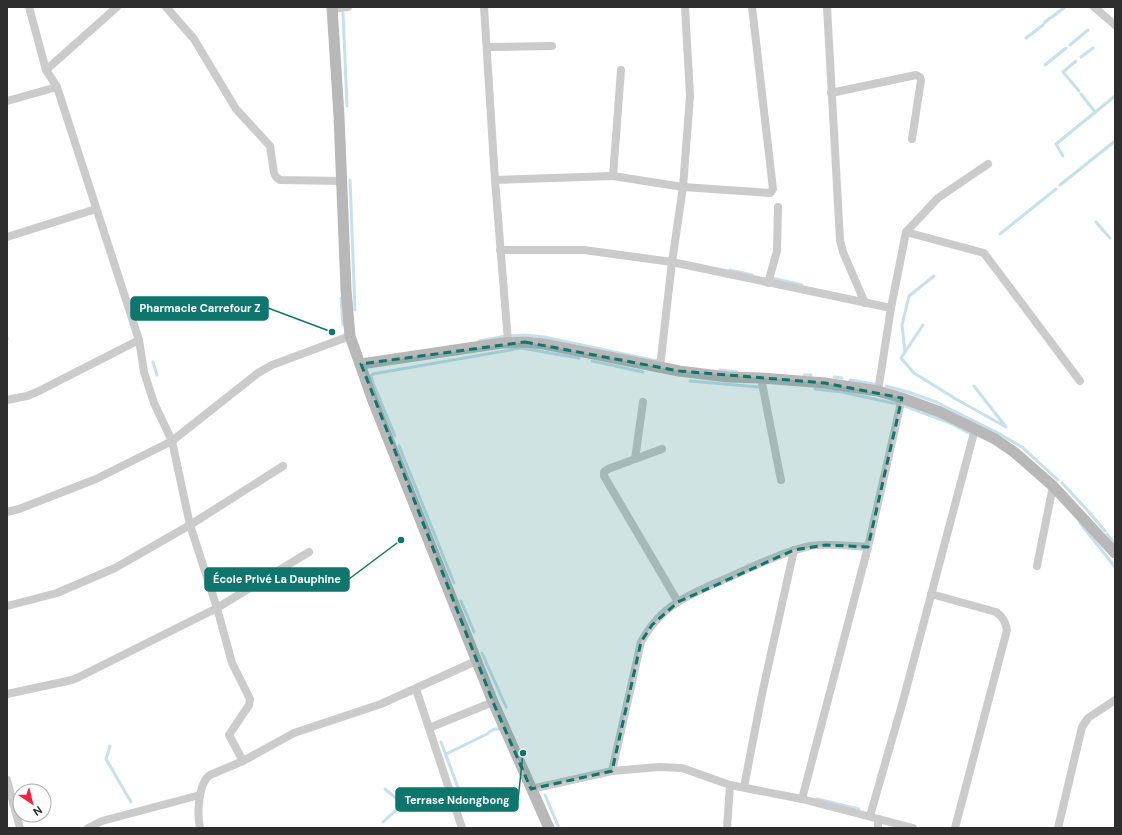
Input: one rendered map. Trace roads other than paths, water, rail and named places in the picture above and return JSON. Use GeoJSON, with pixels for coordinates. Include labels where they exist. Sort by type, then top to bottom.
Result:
{"type":"FeatureCollection","features":[{"type":"Feature","properties":{"kind":"main road"},"geometry":{"type":"LineString","coordinates":[[332,8],[342,181],[346,289],[350,336],[373,401],[476,661],[549,828]]}},
{"type":"Feature","properties":{"kind":"main road"},"geometry":{"type":"LineString","coordinates":[[361,364],[508,342],[525,342],[544,344],[679,371],[824,383],[878,391],[940,412],[995,439],[1014,452],[1053,486],[1115,553]]}},
{"type":"Feature","properties":{"kind":"street"},"geometry":{"type":"LineString","coordinates":[[29,7],[46,70],[57,86],[139,340],[146,378],[154,403],[172,442],[190,525],[217,608],[232,663],[250,699],[249,705],[229,734],[243,761]]}},
{"type":"Feature","properties":{"kind":"street"},"geometry":{"type":"LineString","coordinates":[[46,70],[117,7]]}},
{"type":"Feature","properties":{"kind":"street"},"geometry":{"type":"LineString","coordinates":[[166,7],[194,39],[236,109],[270,146],[274,173],[276,177],[280,180],[342,181]]}},
{"type":"Feature","properties":{"kind":"street"},"geometry":{"type":"LineString","coordinates":[[332,8],[348,7]]}},
{"type":"Feature","properties":{"kind":"street"},"geometry":{"type":"LineString","coordinates":[[484,7],[500,250],[508,342]]}},
{"type":"Feature","properties":{"kind":"street"},"geometry":{"type":"LineString","coordinates":[[660,366],[672,262],[683,187],[690,89],[686,7]]}},
{"type":"Feature","properties":{"kind":"street"},"geometry":{"type":"LineString","coordinates":[[495,180],[613,176],[683,187],[770,193],[773,189],[752,7]]}},
{"type":"Feature","properties":{"kind":"street"},"geometry":{"type":"LineString","coordinates":[[827,7],[840,240],[843,252],[865,303]]}},
{"type":"Feature","properties":{"kind":"street"},"geometry":{"type":"LineString","coordinates":[[1094,7],[1115,25]]}},
{"type":"Feature","properties":{"kind":"street"},"geometry":{"type":"LineString","coordinates":[[487,47],[552,46]]}},
{"type":"Feature","properties":{"kind":"street"},"geometry":{"type":"LineString","coordinates":[[613,176],[621,70]]}},
{"type":"Feature","properties":{"kind":"street"},"geometry":{"type":"LineString","coordinates":[[831,93],[916,75],[920,77],[921,80],[912,139]]}},
{"type":"Feature","properties":{"kind":"street"},"geometry":{"type":"LineString","coordinates":[[7,102],[57,86]]}},
{"type":"Feature","properties":{"kind":"street"},"geometry":{"type":"LineString","coordinates":[[878,391],[891,308],[906,232],[938,198],[988,164]]}},
{"type":"Feature","properties":{"kind":"street"},"geometry":{"type":"LineString","coordinates":[[768,283],[777,251],[778,207]]}},
{"type":"Feature","properties":{"kind":"street"},"geometry":{"type":"LineString","coordinates":[[7,236],[96,209]]}},
{"type":"Feature","properties":{"kind":"street"},"geometry":{"type":"LineString","coordinates":[[906,232],[984,253],[1080,381]]}},
{"type":"Feature","properties":{"kind":"street"},"geometry":{"type":"LineString","coordinates":[[500,250],[584,250],[672,262],[891,308]]}},
{"type":"Feature","properties":{"kind":"street"},"geometry":{"type":"LineString","coordinates":[[7,512],[19,509],[96,480],[172,442],[258,373],[272,365],[350,336]]}},
{"type":"Feature","properties":{"kind":"street"},"geometry":{"type":"LineString","coordinates":[[7,400],[27,396],[37,392],[139,340]]}},
{"type":"Feature","properties":{"kind":"street"},"geometry":{"type":"LineString","coordinates":[[761,378],[781,480]]}},
{"type":"Feature","properties":{"kind":"street"},"geometry":{"type":"LineString","coordinates":[[802,799],[868,547],[902,398]]}},
{"type":"Feature","properties":{"kind":"street"},"geometry":{"type":"LineString","coordinates":[[635,459],[643,402]]}},
{"type":"Feature","properties":{"kind":"street"},"geometry":{"type":"LineString","coordinates":[[870,816],[903,701],[975,429]]}},
{"type":"Feature","properties":{"kind":"street"},"geometry":{"type":"LineString","coordinates":[[662,449],[608,469],[604,472],[604,476],[678,602]]}},
{"type":"Feature","properties":{"kind":"street"},"geometry":{"type":"LineString","coordinates":[[7,606],[62,592],[115,568],[190,525],[283,466]]}},
{"type":"Feature","properties":{"kind":"street"},"geometry":{"type":"LineString","coordinates":[[1037,566],[1053,486]]}},
{"type":"Feature","properties":{"kind":"street"},"geometry":{"type":"LineString","coordinates":[[612,770],[641,642],[652,625],[678,602],[749,568],[794,550],[811,546],[826,545],[868,547]]}},
{"type":"Feature","properties":{"kind":"street"},"geometry":{"type":"LineString","coordinates":[[744,787],[762,694],[794,550]]}},
{"type":"Feature","properties":{"kind":"street"},"geometry":{"type":"LineString","coordinates":[[7,694],[72,680],[79,677],[217,608],[310,552]]}},
{"type":"Feature","properties":{"kind":"street"},"geometry":{"type":"LineString","coordinates":[[931,594],[996,612],[1002,617],[1007,630],[955,828]]}},
{"type":"Feature","properties":{"kind":"street"},"geometry":{"type":"LineString","coordinates":[[200,828],[200,795],[207,777],[243,761],[294,733],[366,710],[476,661]]}},
{"type":"Feature","properties":{"kind":"street"},"geometry":{"type":"LineString","coordinates":[[416,689],[462,828]]}},
{"type":"Feature","properties":{"kind":"street"},"geometry":{"type":"LineString","coordinates":[[1058,828],[1082,727],[1088,718],[1115,700]]}},
{"type":"Feature","properties":{"kind":"street"},"geometry":{"type":"LineString","coordinates":[[429,728],[493,702]]}},
{"type":"Feature","properties":{"kind":"street"},"geometry":{"type":"LineString","coordinates":[[531,788],[612,770],[682,768],[730,785],[802,799],[913,828]]}},
{"type":"Feature","properties":{"kind":"street"},"geometry":{"type":"LineString","coordinates":[[8,783],[20,828]]}},
{"type":"Feature","properties":{"kind":"street"},"geometry":{"type":"LineString","coordinates":[[727,828],[730,785]]}},
{"type":"Feature","properties":{"kind":"street"},"geometry":{"type":"LineString","coordinates":[[88,828],[102,821],[200,795]]}},
{"type":"Feature","properties":{"kind":"street"},"geometry":{"type":"LineString","coordinates":[[878,819],[878,828]]}},
{"type":"Feature","properties":{"kind":"waterway"},"geometry":{"type":"LineString","coordinates":[[1052,17],[1065,7]]}},
{"type":"Feature","properties":{"kind":"waterway"},"geometry":{"type":"LineString","coordinates":[[343,13],[347,106]]}},
{"type":"Feature","properties":{"kind":"waterway"},"geometry":{"type":"LineString","coordinates":[[1044,23],[1050,18]]}},
{"type":"Feature","properties":{"kind":"waterway"},"geometry":{"type":"LineString","coordinates":[[1026,38],[1043,25]]}},
{"type":"Feature","properties":{"kind":"waterway"},"geometry":{"type":"LineString","coordinates":[[1070,45],[1088,30]]}},
{"type":"Feature","properties":{"kind":"waterway"},"geometry":{"type":"LineString","coordinates":[[1045,65],[1066,48]]}},
{"type":"Feature","properties":{"kind":"waterway"},"geometry":{"type":"LineString","coordinates":[[1081,57],[1093,48]]}},
{"type":"Feature","properties":{"kind":"waterway"},"geometry":{"type":"LineString","coordinates":[[1076,61],[1063,72],[1079,91]]}},
{"type":"Feature","properties":{"kind":"waterway"},"geometry":{"type":"LineString","coordinates":[[1081,94],[1095,112]]}},
{"type":"Feature","properties":{"kind":"waterway"},"geometry":{"type":"LineString","coordinates":[[1063,156],[1056,144],[1115,96]]}},
{"type":"Feature","properties":{"kind":"waterway"},"geometry":{"type":"LineString","coordinates":[[1060,185],[1115,141]]}},
{"type":"Feature","properties":{"kind":"waterway"},"geometry":{"type":"LineString","coordinates":[[350,180],[355,310]]}},
{"type":"Feature","properties":{"kind":"waterway"},"geometry":{"type":"LineString","coordinates":[[1000,234],[1056,189]]}},
{"type":"Feature","properties":{"kind":"waterway"},"geometry":{"type":"LineString","coordinates":[[1096,222],[1110,238]]}},
{"type":"Feature","properties":{"kind":"waterway"},"geometry":{"type":"LineString","coordinates":[[730,270],[752,275]]}},
{"type":"Feature","properties":{"kind":"waterway"},"geometry":{"type":"LineString","coordinates":[[905,352],[902,325],[909,296],[934,276]]}},
{"type":"Feature","properties":{"kind":"waterway"},"geometry":{"type":"LineString","coordinates":[[772,278],[802,285]]}},
{"type":"Feature","properties":{"kind":"waterway"},"geometry":{"type":"LineString","coordinates":[[341,298],[343,325]]}},
{"type":"Feature","properties":{"kind":"waterway"},"geometry":{"type":"LineString","coordinates":[[923,325],[901,358],[914,373],[1006,427],[974,386]]}},
{"type":"Feature","properties":{"kind":"waterway"},"geometry":{"type":"LineString","coordinates":[[510,336],[525,335],[544,337],[657,361]]}},
{"type":"Feature","properties":{"kind":"waterway"},"geometry":{"type":"LineString","coordinates":[[479,341],[506,336]]}},
{"type":"Feature","properties":{"kind":"waterway"},"geometry":{"type":"LineString","coordinates":[[395,436],[373,383],[371,376],[373,374],[521,348],[579,358]]}},
{"type":"Feature","properties":{"kind":"waterway"},"geometry":{"type":"LineString","coordinates":[[592,361],[643,372]]}},
{"type":"Feature","properties":{"kind":"waterway"},"geometry":{"type":"LineString","coordinates":[[153,362],[157,375]]}},
{"type":"Feature","properties":{"kind":"waterway"},"geometry":{"type":"LineString","coordinates":[[720,370],[737,372]]}},
{"type":"Feature","properties":{"kind":"waterway"},"geometry":{"type":"LineString","coordinates":[[804,375],[811,375]]}},
{"type":"Feature","properties":{"kind":"waterway"},"geometry":{"type":"LineString","coordinates":[[834,377],[842,378]]}},
{"type":"Feature","properties":{"kind":"waterway"},"geometry":{"type":"LineString","coordinates":[[850,380],[874,384]]}},
{"type":"Feature","properties":{"kind":"waterway"},"geometry":{"type":"LineString","coordinates":[[690,381],[758,387]]}},
{"type":"Feature","properties":{"kind":"waterway"},"geometry":{"type":"LineString","coordinates":[[886,386],[936,402],[996,432],[1022,447],[1058,480]]}},
{"type":"Feature","properties":{"kind":"waterway"},"geometry":{"type":"LineString","coordinates":[[815,389],[842,392],[897,404]]}},
{"type":"Feature","properties":{"kind":"waterway"},"geometry":{"type":"LineString","coordinates":[[905,406],[950,423],[969,433]]}},
{"type":"Feature","properties":{"kind":"waterway"},"geometry":{"type":"LineString","coordinates":[[399,446],[454,583]]}},
{"type":"Feature","properties":{"kind":"waterway"},"geometry":{"type":"LineString","coordinates":[[1062,483],[1105,531]]}},
{"type":"Feature","properties":{"kind":"waterway"},"geometry":{"type":"LineString","coordinates":[[1080,523],[1115,567]]}},
{"type":"Feature","properties":{"kind":"waterway"},"geometry":{"type":"LineString","coordinates":[[1107,534],[1114,543]]}},
{"type":"Feature","properties":{"kind":"waterway"},"geometry":{"type":"LineString","coordinates":[[461,601],[474,632]]}},
{"type":"Feature","properties":{"kind":"waterway"},"geometry":{"type":"LineString","coordinates":[[482,653],[506,707]]}},
{"type":"Feature","properties":{"kind":"waterway"},"geometry":{"type":"LineString","coordinates":[[446,754],[487,734],[494,729],[502,730]]}},
{"type":"Feature","properties":{"kind":"waterway"},"geometry":{"type":"LineString","coordinates":[[441,742],[460,793]]}},
{"type":"Feature","properties":{"kind":"waterway"},"geometry":{"type":"LineString","coordinates":[[110,746],[106,759],[131,802]]}},
{"type":"Feature","properties":{"kind":"waterway"},"geometry":{"type":"LineString","coordinates":[[383,822],[403,804],[385,789]]}},
{"type":"Feature","properties":{"kind":"waterway"},"geometry":{"type":"LineString","coordinates":[[545,795],[559,828]]}},
{"type":"Feature","properties":{"kind":"waterway"},"geometry":{"type":"LineString","coordinates":[[817,799],[859,809]]}},
{"type":"Feature","properties":{"kind":"place","name":"Pharmacie Carrefour Z"},"geometry":{"type":"Point","coordinates":[332,332]}},
{"type":"Feature","properties":{"kind":"place","name":"École Privé La Dauphine"},"geometry":{"type":"Point","coordinates":[401,540]}},
{"type":"Feature","properties":{"kind":"place","name":"Terrase Ndongbong"},"geometry":{"type":"Point","coordinates":[523,753]}}]}
